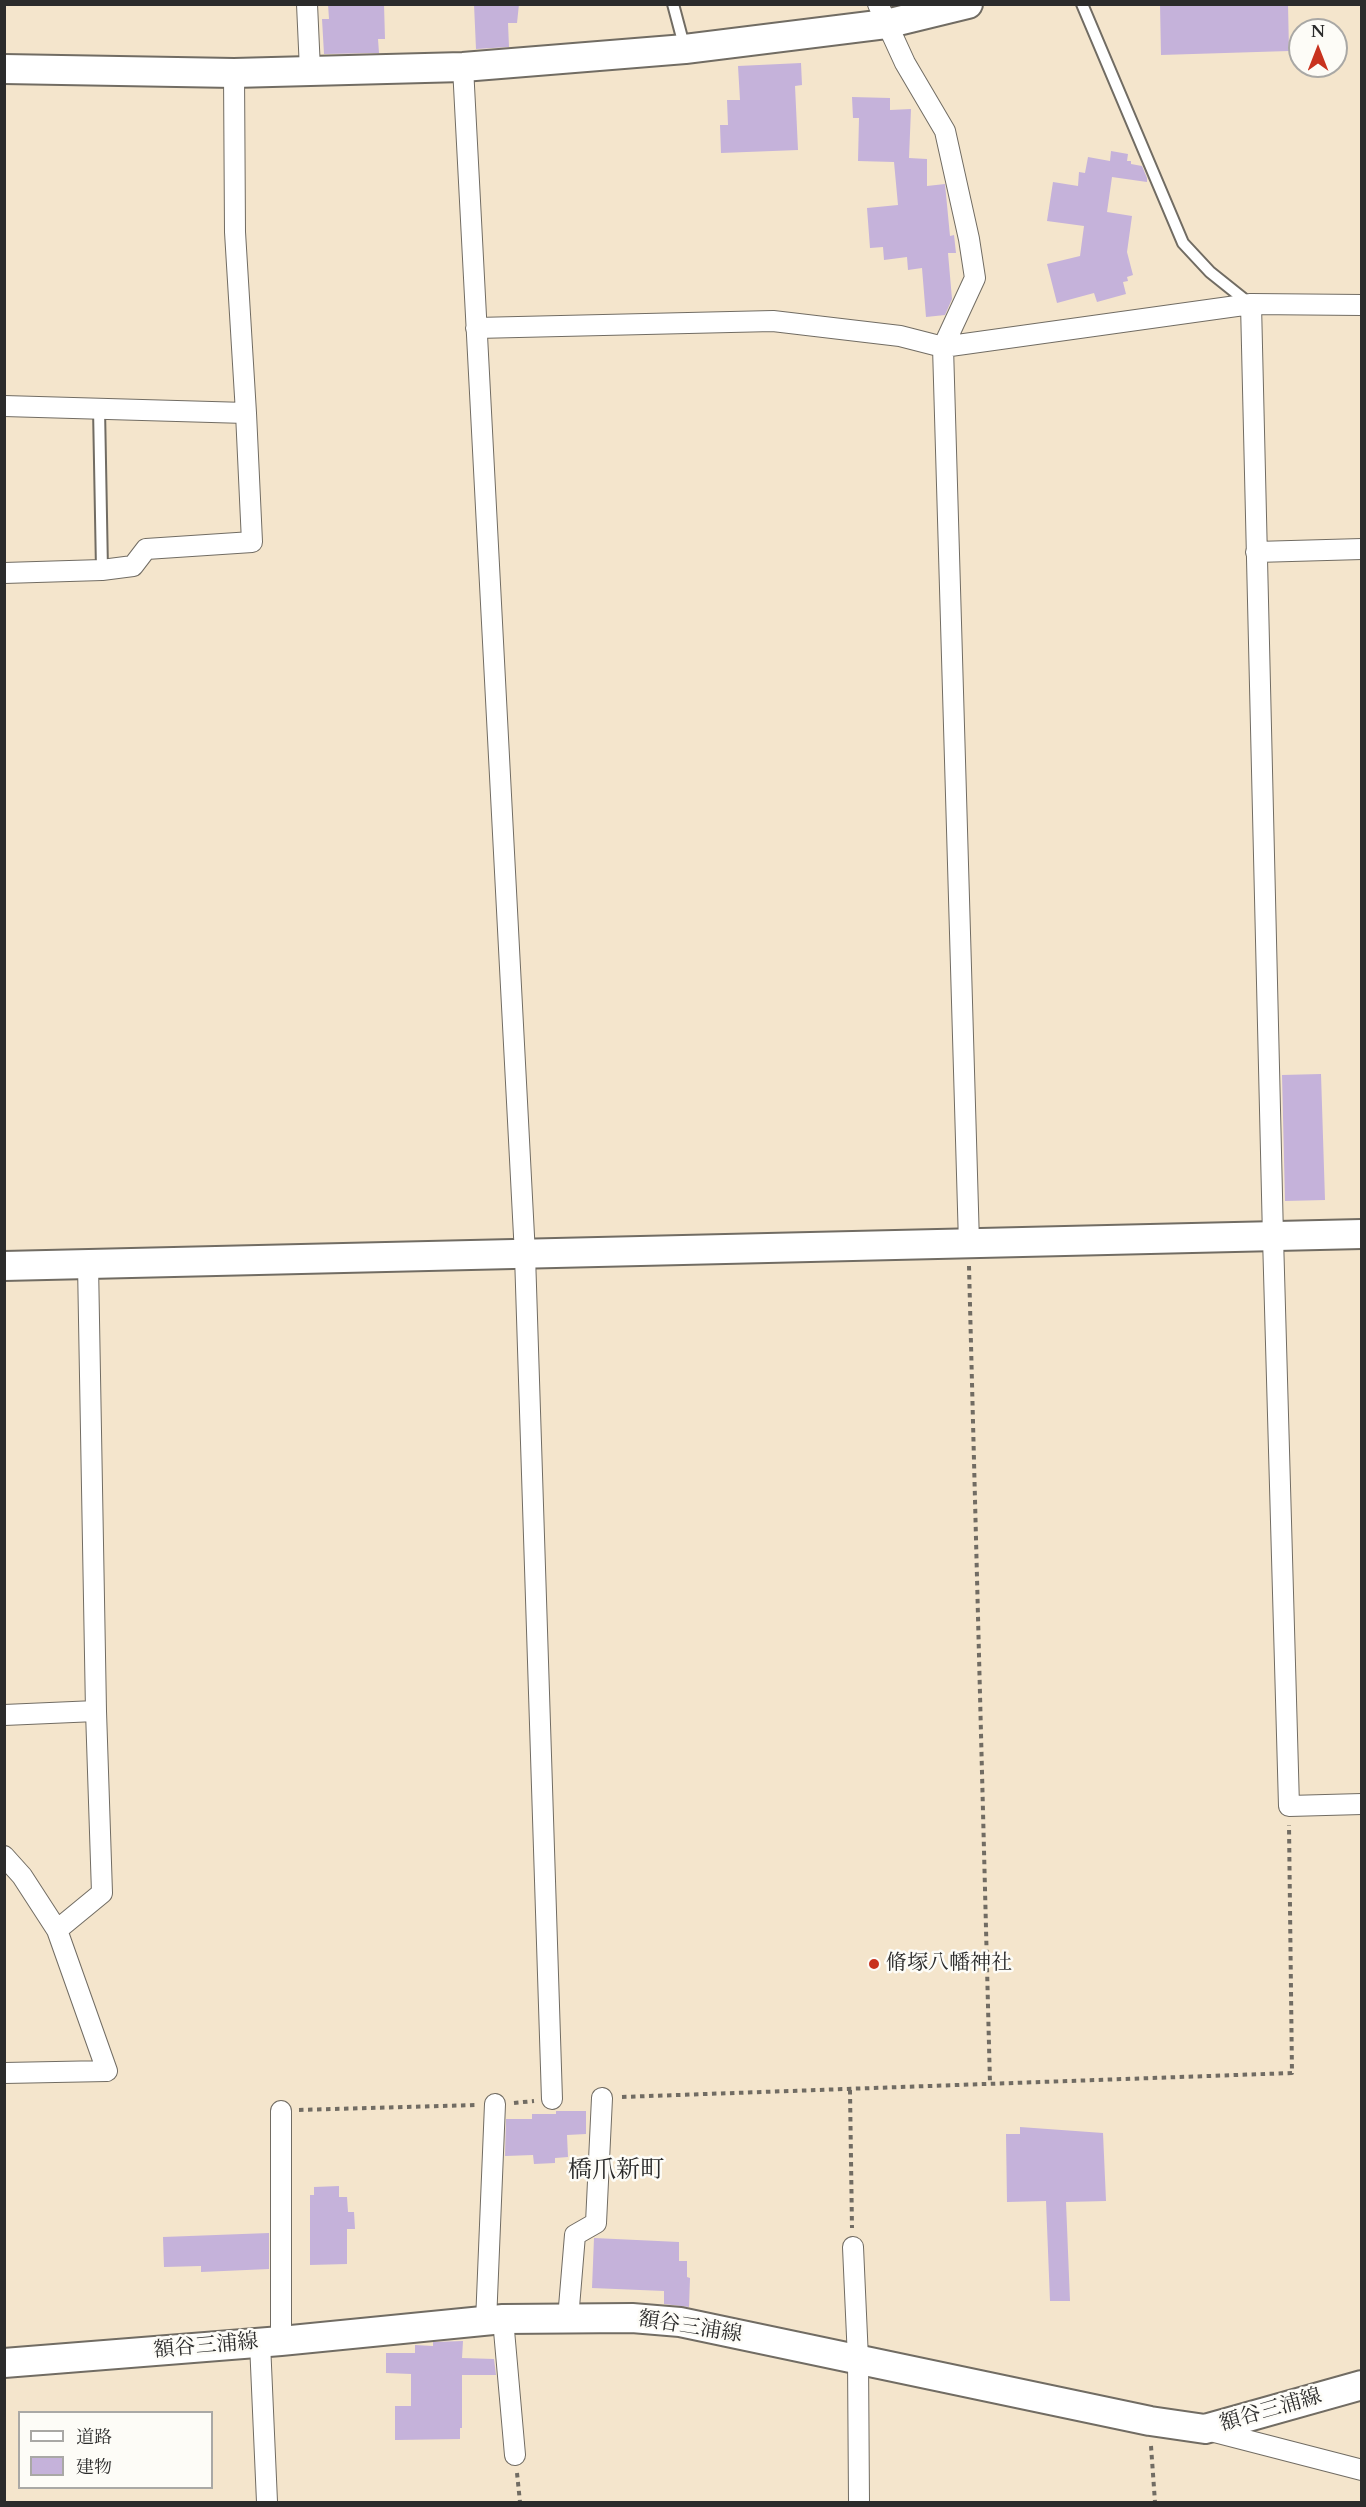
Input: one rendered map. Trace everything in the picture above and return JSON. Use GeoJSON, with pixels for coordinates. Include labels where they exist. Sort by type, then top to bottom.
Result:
{"type":"FeatureCollection","features":[{"type":"Feature","properties":{"kind":"street"},"geometry":{"type":"LineString","coordinates":[[307,4],[310,70]]}},
{"type":"Feature","properties":{"kind":"street"},"geometry":{"type":"LineString","coordinates":[[4,69],[234,73],[464,67],[685,50],[882,14],[968,4]]}},
{"type":"Feature","properties":{"kind":"street"},"geometry":{"type":"LineString","coordinates":[[882,14],[905,63],[945,131],[969,239],[975,278],[943,347],[969,1243]]}},
{"type":"Feature","properties":{"kind":"street"},"geometry":{"type":"LineString","coordinates":[[464,67],[525,1255],[552,2099]]}},
{"type":"Feature","properties":{"kind":"street"},"geometry":{"type":"LineString","coordinates":[[4,573],[102,570],[133,566],[146,549],[252,542],[235,232],[234,73]]}},
{"type":"Feature","properties":{"kind":"street"},"geometry":{"type":"LineString","coordinates":[[1251,304],[1289,1806],[1362,1804]]}},
{"type":"Feature","properties":{"kind":"street"},"geometry":{"type":"LineString","coordinates":[[476,328],[773,321],[900,336],[943,347],[1251,304],[1362,305]]}},
{"type":"Feature","properties":{"kind":"street"},"geometry":{"type":"LineString","coordinates":[[4,406],[246,413]]}},
{"type":"Feature","properties":{"kind":"street"},"geometry":{"type":"LineString","coordinates":[[1256,552],[1362,549]]}},
{"type":"Feature","properties":{"kind":"street"},"geometry":{"type":"LineString","coordinates":[[4,1266],[1273,1238],[1362,1234]]}},
{"type":"Feature","properties":{"kind":"street"},"geometry":{"type":"LineString","coordinates":[[57,1930],[102,1893],[96,1711],[88,1264]]}},
{"type":"Feature","properties":{"kind":"street"},"geometry":{"type":"LineString","coordinates":[[4,1715],[96,1711]]}},
{"type":"Feature","properties":{"kind":"street"},"geometry":{"type":"LineString","coordinates":[[4,1856],[22,1876],[57,1930],[107,2071],[4,2073]]}},
{"type":"Feature","properties":{"kind":"street"},"geometry":{"type":"LineString","coordinates":[[568,2319],[575,2235],[596,2223],[602,2098]]}},
{"type":"Feature","properties":{"kind":"street"},"geometry":{"type":"LineString","coordinates":[[495,2104],[494,2320],[515,2455]]}},
{"type":"Feature","properties":{"kind":"street"},"geometry":{"type":"LineString","coordinates":[[267,2502],[281,2111]]}},
{"type":"Feature","properties":{"kind":"street"},"geometry":{"type":"LineString","coordinates":[[853,2247],[858,2359],[860,2502]]}},
{"type":"Feature","properties":{"kind":"street","name":"額谷三浦線"},"geometry":{"type":"LineString","coordinates":[[4,2363],[271,2342],[494,2320],[632,2318],[680,2322],[1150,2421],[1205,2429],[1362,2385]]}},
{"type":"Feature","properties":{"kind":"street"},"geometry":{"type":"LineString","coordinates":[[1205,2429],[1362,2470]]}},
{"type":"Feature","properties":{"kind":"lane"},"geometry":{"type":"LineString","coordinates":[[673,4],[685,50]]}},
{"type":"Feature","properties":{"kind":"lane"},"geometry":{"type":"LineString","coordinates":[[1082,4],[1183,243],[1210,272],[1251,304]]}},
{"type":"Feature","properties":{"kind":"lane"},"geometry":{"type":"LineString","coordinates":[[99,408],[102,570]]}},
{"type":"Feature","properties":{"kind":"path"},"geometry":{"type":"LineString","coordinates":[[969,1243],[990,2084]]}},
{"type":"Feature","properties":{"kind":"path"},"geometry":{"type":"LineString","coordinates":[[602,2098],[1293,2073],[1289,1806]]}},
{"type":"Feature","properties":{"kind":"path"},"geometry":{"type":"LineString","coordinates":[[850,2090],[853,2247]]}},
{"type":"Feature","properties":{"kind":"path"},"geometry":{"type":"LineString","coordinates":[[281,2111],[495,2104],[552,2099]]}},
{"type":"Feature","properties":{"kind":"path"},"geometry":{"type":"LineString","coordinates":[[1150,2421],[1155,2502]]}},
{"type":"Feature","properties":{"kind":"path"},"geometry":{"type":"LineString","coordinates":[[515,2455],[520,2502]]}},
{"type":"Feature","properties":{"kind":"building"},"geometry":{"type":"Polygon","coordinates":[[[328,4],[384,4],[385,39],[378,39],[379,53],[324,54],[322,19],[329,19],[328,4]]]}},
{"type":"Feature","properties":{"kind":"building"},"geometry":{"type":"Polygon","coordinates":[[[474,4],[519,4],[517,23],[508,23],[509,47],[476,49],[474,4]]]}},
{"type":"Feature","properties":{"kind":"building"},"geometry":{"type":"Polygon","coordinates":[[[1160,4],[1288,4],[1288,51],[1161,55],[1160,4]]]}},
{"type":"Feature","properties":{"kind":"building"},"geometry":{"type":"Polygon","coordinates":[[[801,63],[802,85],[795,86],[798,150],[721,153],[720,125],[728,125],[727,100],[740,100],[738,66],[801,63]]]}},
{"type":"Feature","properties":{"kind":"building"},"geometry":{"type":"Polygon","coordinates":[[[852,97],[890,98],[890,110],[911,109],[909,158],[927,159],[927,186],[945,184],[950,236],[954,235],[956,253],[948,253],[952,299],[945,315],[926,317],[922,268],[908,270],[907,257],[884,260],[883,247],[870,248],[867,208],[898,205],[894,162],[858,161],[859,118],[853,118],[852,97]]]}},
{"type":"Feature","properties":{"kind":"building"},"geometry":{"type":"Polygon","coordinates":[[[1111,151],[1128,154],[1127,161],[1142,166],[1147,178],[1147,182],[1112,177],[1107,212],[1132,216],[1127,252],[1133,275],[1127,277],[1128,281],[1123,282],[1126,294],[1097,302],[1094,293],[1057,303],[1047,264],[1080,256],[1084,226],[1047,221],[1053,182],[1078,186],[1079,172],[1085,173],[1088,157],[1110,161],[1111,151]]]}},
{"type":"Feature","properties":{"kind":"building"},"geometry":{"type":"Polygon","coordinates":[[[1321,1074],[1325,1200],[1285,1201],[1282,1075],[1321,1074]]]}},
{"type":"Feature","properties":{"kind":"building"},"geometry":{"type":"Polygon","coordinates":[[[556,2111],[586,2111],[586,2134],[567,2135],[568,2157],[555,2158],[555,2163],[534,2164],[533,2155],[505,2156],[506,2119],[532,2119],[532,2114],[556,2114],[556,2111]]]}},
{"type":"Feature","properties":{"kind":"building"},"geometry":{"type":"Polygon","coordinates":[[[1020,2127],[1103,2133],[1106,2201],[1066,2202],[1070,2301],[1050,2301],[1046,2201],[1007,2202],[1006,2134],[1020,2134],[1020,2127]]]}},
{"type":"Feature","properties":{"kind":"building"},"geometry":{"type":"Polygon","coordinates":[[[339,2186],[339,2197],[347,2197],[348,2212],[354,2212],[355,2229],[347,2229],[347,2264],[310,2265],[310,2195],[314,2195],[314,2187],[339,2186]]]}},
{"type":"Feature","properties":{"kind":"building"},"geometry":{"type":"Polygon","coordinates":[[[269,2233],[269,2269],[201,2272],[201,2266],[164,2267],[163,2237],[269,2233]]]}},
{"type":"Feature","properties":{"kind":"building"},"geometry":{"type":"Polygon","coordinates":[[[594,2238],[679,2242],[679,2261],[687,2261],[687,2277],[690,2278],[689,2307],[664,2304],[664,2291],[592,2288],[594,2238]]]}},
{"type":"Feature","properties":{"kind":"building"},"geometry":{"type":"Polygon","coordinates":[[[463,2341],[462,2358],[494,2359],[496,2375],[462,2375],[460,2439],[395,2440],[395,2406],[411,2406],[411,2374],[386,2373],[386,2353],[415,2353],[415,2345],[433,2346],[433,2342],[463,2341]]]}},
{"type":"Feature","properties":{"kind":"place","name":"脩塚八幡神社"},"geometry":{"type":"Point","coordinates":[874,1964]}},
{"type":"Feature","properties":{"kind":"district","name":"橋爪新町"},"geometry":{"type":"Point","coordinates":[616,2171]}}]}
